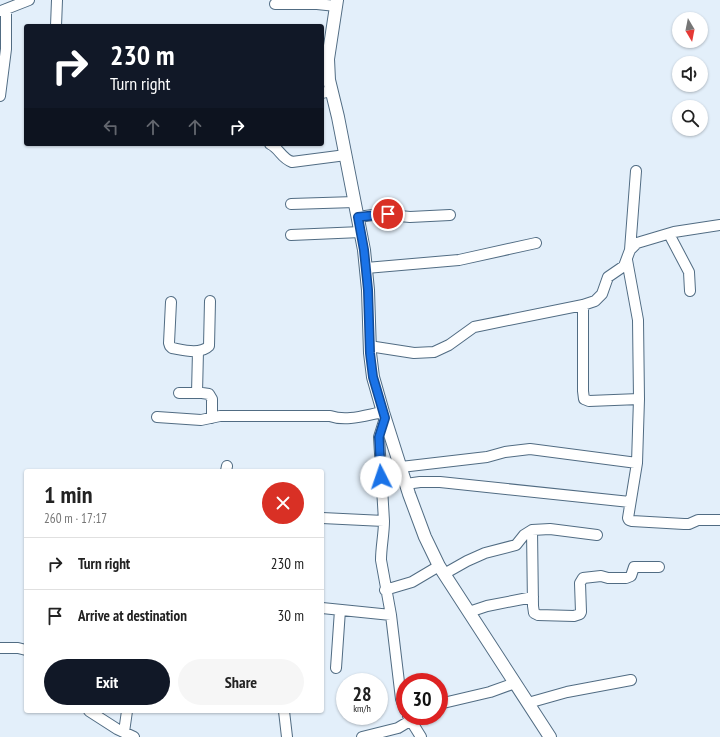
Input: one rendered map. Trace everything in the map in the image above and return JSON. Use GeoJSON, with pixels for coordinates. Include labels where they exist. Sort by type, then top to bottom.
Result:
{"type":"FeatureCollection","features":[{"type":"Feature","properties":{"kind":"main road"},"geometry":{"type":"LineString","coordinates":[[337,3],[328,59],[329,80],[325,92],[346,155],[361,232],[368,290],[370,346],[373,377],[384,415],[425,537],[441,570],[550,737]]}},
{"type":"Feature","properties":{"kind":"street"},"geometry":{"type":"LineString","coordinates":[[0,96],[6,49],[3,10],[28,0]]}},
{"type":"Feature","properties":{"kind":"street"},"geometry":{"type":"LineString","coordinates":[[56,24],[58,0]]}},
{"type":"Feature","properties":{"kind":"street"},"geometry":{"type":"LineString","coordinates":[[275,4],[337,3]]}},
{"type":"Feature","properties":{"kind":"street"},"geometry":{"type":"LineString","coordinates":[[274,146],[284,158],[292,162],[346,155]]}},
{"type":"Feature","properties":{"kind":"street"},"geometry":{"type":"LineString","coordinates":[[636,171],[628,255],[638,320],[639,400],[637,463],[628,518],[632,521],[684,524],[689,524],[698,520],[720,520]]}},
{"type":"Feature","properties":{"kind":"street"},"geometry":{"type":"LineString","coordinates":[[292,204],[355,202]]}},
{"type":"Feature","properties":{"kind":"street"},"geometry":{"type":"LineString","coordinates":[[358,217],[380,214],[410,218],[450,215]]}},
{"type":"Feature","properties":{"kind":"street"},"geometry":{"type":"LineString","coordinates":[[370,346],[414,353],[434,352],[449,345],[474,327],[583,305],[595,301],[602,294],[608,278],[624,266],[628,255],[637,243],[669,234],[720,225]]}},
{"type":"Feature","properties":{"kind":"street"},"geometry":{"type":"LineString","coordinates":[[291,235],[361,232]]}},
{"type":"Feature","properties":{"kind":"street"},"geometry":{"type":"LineString","coordinates":[[669,234],[689,272],[690,291]]}},
{"type":"Feature","properties":{"kind":"street"},"geometry":{"type":"LineString","coordinates":[[366,268],[460,260],[536,242]]}},
{"type":"Feature","properties":{"kind":"street"},"geometry":{"type":"LineString","coordinates":[[171,302],[170,346],[198,351],[206,348],[210,343],[210,301]]}},
{"type":"Feature","properties":{"kind":"street"},"geometry":{"type":"LineString","coordinates":[[583,305],[584,399],[589,401],[639,400]]}},
{"type":"Feature","properties":{"kind":"street"},"geometry":{"type":"LineString","coordinates":[[197,393],[198,351]]}},
{"type":"Feature","properties":{"kind":"street"},"geometry":{"type":"LineString","coordinates":[[179,393],[206,393],[211,396],[212,418]]}},
{"type":"Feature","properties":{"kind":"street"},"geometry":{"type":"LineString","coordinates":[[157,418],[201,420],[220,416],[330,416],[339,419],[346,419],[384,415],[379,437],[384,521],[381,560],[391,615],[398,673]]}},
{"type":"Feature","properties":{"kind":"street"},"geometry":{"type":"LineString","coordinates":[[401,467],[487,457],[505,452],[530,449],[637,463]]}},
{"type":"Feature","properties":{"kind":"street"},"geometry":{"type":"LineString","coordinates":[[406,484],[440,482],[630,502]]}},
{"type":"Feature","properties":{"kind":"street"},"geometry":{"type":"LineString","coordinates":[[324,518],[384,521]]}},
{"type":"Feature","properties":{"kind":"street"},"geometry":{"type":"LineString","coordinates":[[386,590],[412,582],[485,553],[516,545],[524,535],[532,530],[550,529],[597,535]]}},
{"type":"Feature","properties":{"kind":"street"},"geometry":{"type":"LineString","coordinates":[[532,530],[533,610],[535,614],[543,616],[578,615],[581,612],[580,583],[583,578],[601,576],[608,578],[628,578],[631,576],[634,567],[659,567]]}},
{"type":"Feature","properties":{"kind":"street"},"geometry":{"type":"LineString","coordinates":[[469,612],[487,606],[533,597]]}},
{"type":"Feature","properties":{"kind":"street"},"geometry":{"type":"LineString","coordinates":[[324,608],[391,615]]}},
{"type":"Feature","properties":{"kind":"street"},"geometry":{"type":"LineString","coordinates":[[336,668],[340,610]]}},
{"type":"Feature","properties":{"kind":"street"},"geometry":{"type":"LineString","coordinates":[[0,648],[24,650]]}},
{"type":"Feature","properties":{"kind":"street"},"geometry":{"type":"LineString","coordinates":[[528,703],[567,692],[631,680]]}},
{"type":"Feature","properties":{"kind":"street"},"geometry":{"type":"LineString","coordinates":[[448,702],[490,692],[515,683]]}},
{"type":"Feature","properties":{"kind":"street"},"geometry":{"type":"LineString","coordinates":[[92,713],[134,737]]}},
{"type":"Feature","properties":{"kind":"street"},"geometry":{"type":"LineString","coordinates":[[124,732],[127,713]]}},
{"type":"Feature","properties":{"kind":"street"},"geometry":{"type":"LineString","coordinates":[[284,713],[287,737]]}},
{"type":"Feature","properties":{"kind":"street"},"geometry":{"type":"LineString","coordinates":[[362,737],[388,732],[402,725]]}},
{"type":"Feature","properties":{"kind":"street"},"geometry":{"type":"LineString","coordinates":[[416,725],[421,737]]}},
{"type":"Feature","properties":{"kind":"route"},"geometry":{"type":"LineString","coordinates":[[381,477],[379,437],[385,418],[373,377],[370,353],[368,290],[364,250],[358,217],[388,214]]}}]}
